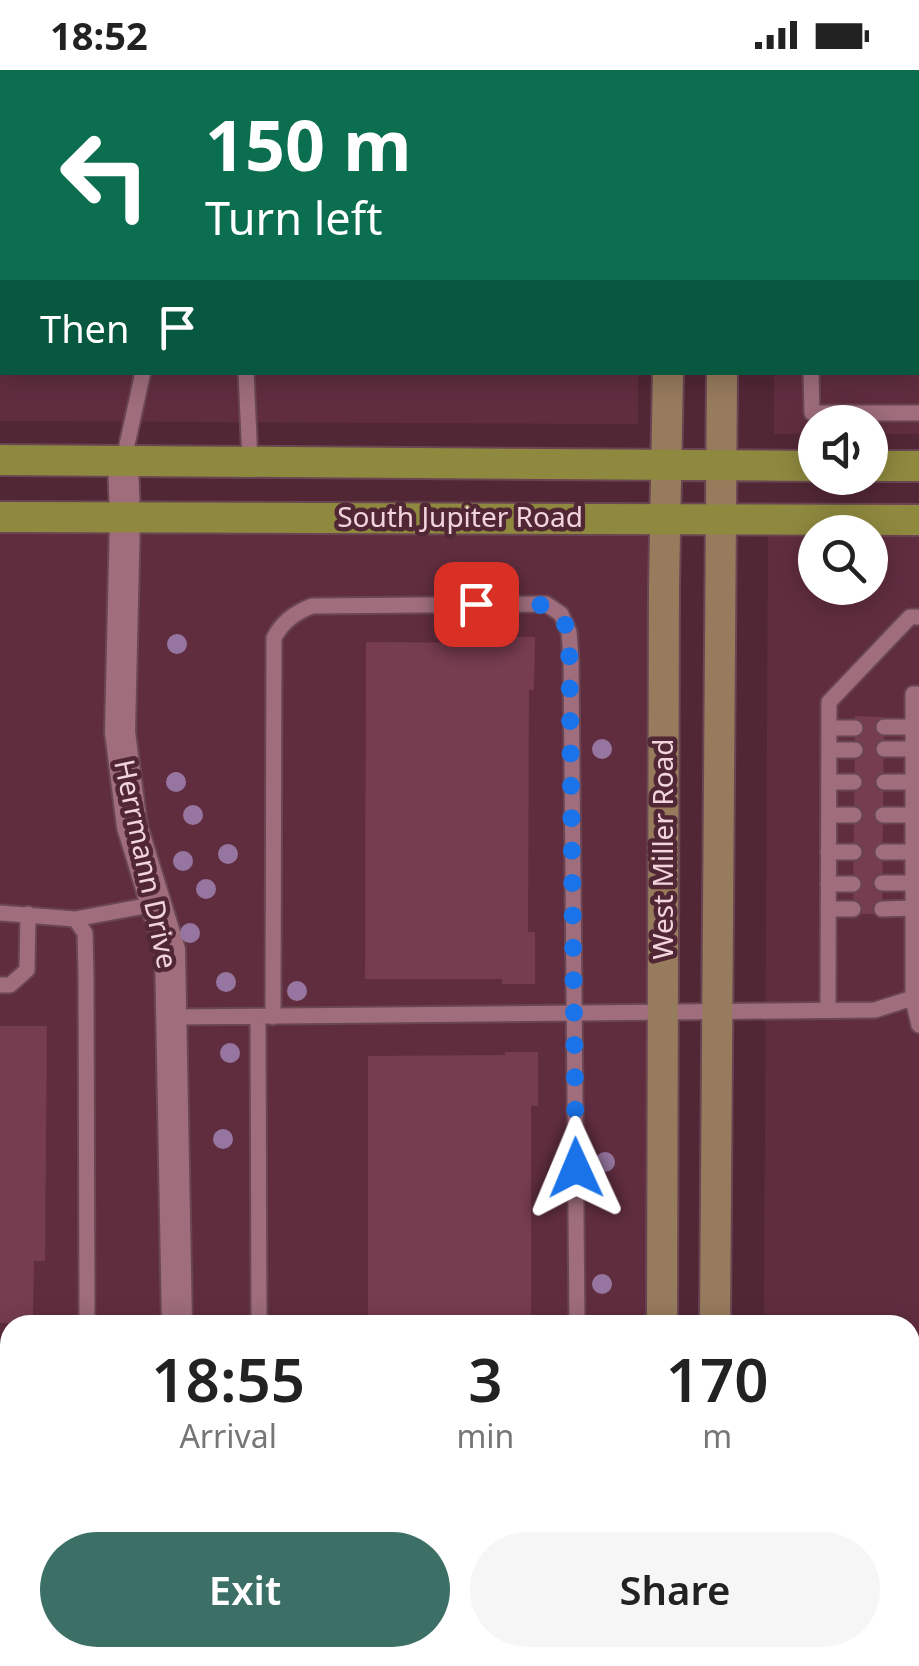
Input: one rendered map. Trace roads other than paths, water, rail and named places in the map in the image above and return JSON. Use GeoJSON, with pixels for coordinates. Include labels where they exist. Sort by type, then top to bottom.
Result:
{"type":"FeatureCollection","features":[{"type":"Feature","properties":{"kind":"main road","name":"West Miller Road"},"geometry":{"type":"LineString","coordinates":[[662,1315],[668,375]]}},
{"type":"Feature","properties":{"kind":"main road","name":"West Miller Road"},"geometry":{"type":"LineString","coordinates":[[715,1315],[722,375]]}},
{"type":"Feature","properties":{"kind":"main road","name":"South Jupiter Road"},"geometry":{"type":"LineString","coordinates":[[0,460],[798,466]]}},
{"type":"Feature","properties":{"kind":"main road"},"geometry":{"type":"LineString","coordinates":[[888,466],[919,466]]}},
{"type":"Feature","properties":{"kind":"main road","name":"South Jupiter Road"},"geometry":{"type":"LineString","coordinates":[[0,517],[919,520]]}},
{"type":"Feature","properties":{"kind":"street","name":"Herrmann Drive"},"geometry":{"type":"LineString","coordinates":[[123,463],[120,732],[132,826],[170,950],[177,1315]]}},
{"type":"Feature","properties":{"kind":"lane"},"geometry":{"type":"LineString","coordinates":[[123,463],[141,375]]}},
{"type":"Feature","properties":{"kind":"lane"},"geometry":{"type":"LineString","coordinates":[[246,375],[250,462]]}},
{"type":"Feature","properties":{"kind":"lane"},"geometry":{"type":"LineString","coordinates":[[811,375],[812,405]]}},
{"type":"Feature","properties":{"kind":"lane"},"geometry":{"type":"LineString","coordinates":[[888,416],[919,413]]}},
{"type":"Feature","properties":{"kind":"lane"},"geometry":{"type":"LineString","coordinates":[[259,1315],[274,638],[280,627],[312,606],[514,603],[546,604],[561,614],[569,632],[577,1315]]}},
{"type":"Feature","properties":{"kind":"lane"},"geometry":{"type":"LineString","coordinates":[[828,1010],[828,702],[910,617],[919,617]]}},
{"type":"Feature","properties":{"kind":"lane"},"geometry":{"type":"LineString","coordinates":[[919,694],[912,694],[913,908],[919,1025]]}},
{"type":"Feature","properties":{"kind":"lane"},"geometry":{"type":"LineString","coordinates":[[884,727],[912,727]]}},
{"type":"Feature","properties":{"kind":"lane"},"geometry":{"type":"LineString","coordinates":[[828,728],[855,728]]}},
{"type":"Feature","properties":{"kind":"lane"},"geometry":{"type":"LineString","coordinates":[[884,749],[912,749]]}},
{"type":"Feature","properties":{"kind":"lane"},"geometry":{"type":"LineString","coordinates":[[828,750],[855,750]]}},
{"type":"Feature","properties":{"kind":"lane"},"geometry":{"type":"LineString","coordinates":[[828,782],[854,782]]}},
{"type":"Feature","properties":{"kind":"lane"},"geometry":{"type":"LineString","coordinates":[[884,782],[912,782]]}},
{"type":"Feature","properties":{"kind":"lane"},"geometry":{"type":"LineString","coordinates":[[828,815],[854,815]]}},
{"type":"Feature","properties":{"kind":"lane"},"geometry":{"type":"LineString","coordinates":[[883,815],[912,815]]}},
{"type":"Feature","properties":{"kind":"lane"},"geometry":{"type":"LineString","coordinates":[[828,852],[854,852]]}},
{"type":"Feature","properties":{"kind":"lane"},"geometry":{"type":"LineString","coordinates":[[883,852],[912,852]]}},
{"type":"Feature","properties":{"kind":"lane"},"geometry":{"type":"LineString","coordinates":[[882,883],[913,883]]}},
{"type":"Feature","properties":{"kind":"lane"},"geometry":{"type":"LineString","coordinates":[[828,884],[854,884]]}},
{"type":"Feature","properties":{"kind":"lane"},"geometry":{"type":"LineString","coordinates":[[0,913],[74,920],[156,904]]}},
{"type":"Feature","properties":{"kind":"lane"},"geometry":{"type":"LineString","coordinates":[[882,909],[913,908]]}},
{"type":"Feature","properties":{"kind":"lane"},"geometry":{"type":"LineString","coordinates":[[828,910],[854,909]]}},
{"type":"Feature","properties":{"kind":"lane"},"geometry":{"type":"LineString","coordinates":[[0,985],[10,985],[27,970],[28,914]]}},
{"type":"Feature","properties":{"kind":"lane"},"geometry":{"type":"LineString","coordinates":[[74,920],[84,933],[86,974],[86,1315]]}},
{"type":"Feature","properties":{"kind":"lane"},"geometry":{"type":"LineString","coordinates":[[172,1017],[874,1010],[916,998]]}}]}
